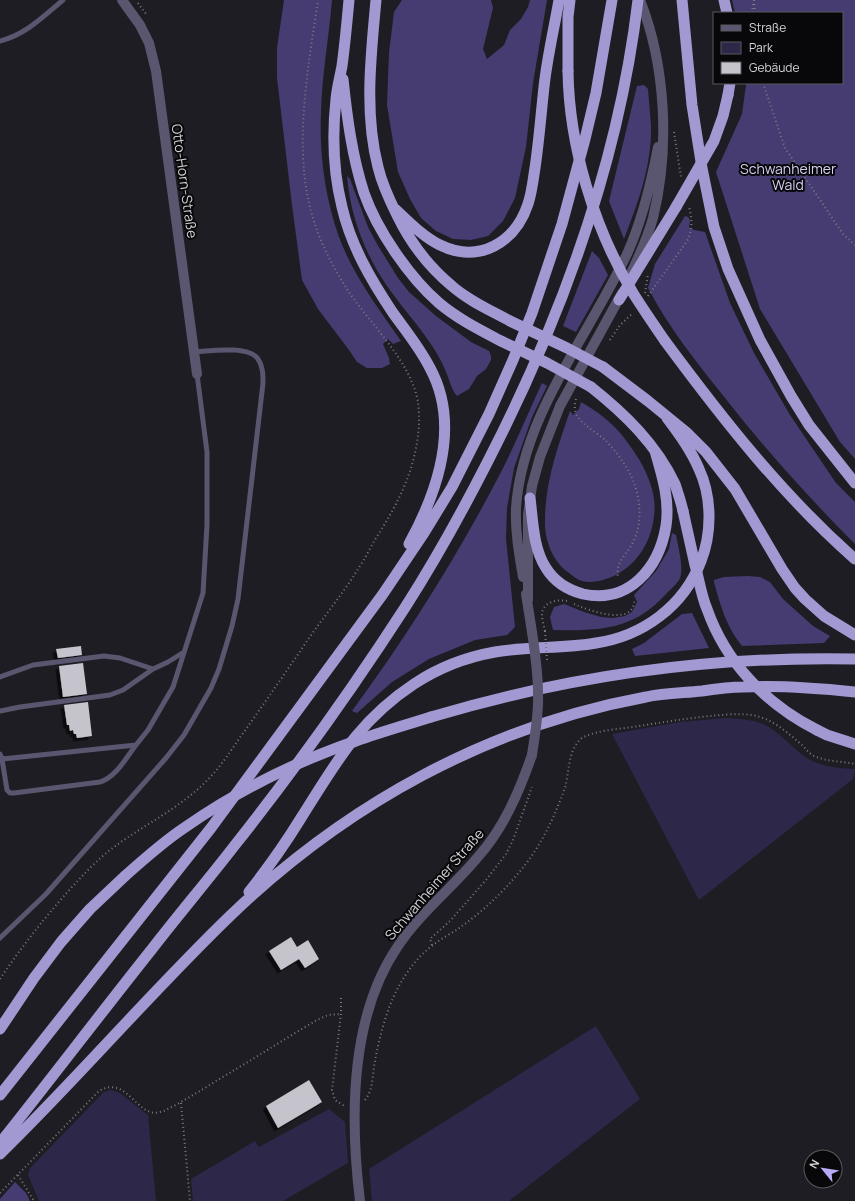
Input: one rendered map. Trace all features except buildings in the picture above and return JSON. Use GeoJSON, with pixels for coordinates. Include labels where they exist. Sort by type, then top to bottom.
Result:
{"type":"FeatureCollection","features":[{"type":"Feature","properties":{"kind":"highway"},"geometry":{"type":"LineString","coordinates":[[349,0],[342,66],[336,98],[333,143],[337,185],[346,223],[354,244],[368,274],[394,314],[414,341],[431,370],[440,394],[445,420],[445,439],[442,462],[429,502],[383,594]]}},
{"type":"Feature","properties":{"kind":"highway"},"geometry":{"type":"LineString","coordinates":[[376,0],[370,89],[374,150],[386,192],[402,226],[416,248],[435,270],[452,286],[471,300],[603,367],[631,387],[686,432],[722,470],[748,508],[782,569],[795,588],[824,616],[855,635]]}},
{"type":"Feature","properties":{"kind":"highway"},"geometry":{"type":"LineString","coordinates":[[393,207],[414,226],[439,245],[455,250],[468,252],[491,248],[514,231],[525,212],[530,195],[537,153],[544,84],[559,0]]}},
{"type":"Feature","properties":{"kind":"highway"},"geometry":{"type":"LineString","coordinates":[[570,0],[568,18],[568,71],[572,118],[579,158],[599,221],[623,274],[633,293],[665,340],[764,467],[816,522],[855,559]]}},
{"type":"Feature","properties":{"kind":"highway"},"geometry":{"type":"LineString","coordinates":[[0,1095],[211,828],[383,594],[424,533],[452,487],[492,407],[513,360],[529,320],[560,231],[596,92],[612,0]]}},
{"type":"Feature","properties":{"kind":"highway"},"geometry":{"type":"LineString","coordinates":[[0,1143],[151,949],[238,842],[307,749],[407,604],[467,501],[515,409],[543,345],[558,310],[588,224],[601,181],[623,92],[639,0]]}},
{"type":"Feature","properties":{"kind":"highway"},"geometry":{"type":"LineString","coordinates":[[682,0],[692,98],[702,168],[714,227],[728,269],[760,340],[791,396],[809,425],[855,483]]}},
{"type":"Feature","properties":{"kind":"highway"},"geometry":{"type":"LineString","coordinates":[[724,0],[727,12]]}},
{"type":"Feature","properties":{"kind":"highway"},"geometry":{"type":"LineString","coordinates":[[342,66],[348,119],[356,165],[365,194],[379,225],[408,270],[439,303],[478,329],[547,363],[591,387],[618,409],[640,432],[655,451],[673,481],[683,511],[706,608],[714,628],[741,671],[770,701],[800,722],[827,735],[855,744]]}},
{"type":"Feature","properties":{"kind":"highway"},"geometry":{"type":"LineString","coordinates":[[619,300],[676,207],[714,141],[723,116],[730,84]]}},
{"type":"Feature","properties":{"kind":"highway"},"geometry":{"type":"LineString","coordinates":[[232,914],[273,861],[350,742],[374,715],[404,691],[448,666],[492,652],[523,648],[596,644],[613,640],[645,626],[666,612],[680,597],[694,576],[703,555],[708,528],[708,502],[699,469],[686,444],[667,418]]}},
{"type":"Feature","properties":{"kind":"highway"},"geometry":{"type":"LineString","coordinates":[[530,498],[533,528],[539,553],[551,575],[574,592],[596,596],[616,593],[632,586],[642,578],[654,560],[663,538],[667,517],[665,486],[655,451]]}},
{"type":"Feature","properties":{"kind":"highway"},"geometry":{"type":"LineString","coordinates":[[0,1029],[34,978],[61,942],[90,909],[154,851],[183,829],[222,803],[258,783],[326,752],[357,740],[469,706],[558,685],[645,671],[743,661],[855,659]]}},
{"type":"Feature","properties":{"kind":"highway"},"geometry":{"type":"LineString","coordinates":[[0,1154],[232,914],[297,858],[336,829],[417,777],[451,760],[526,728],[577,713],[649,696],[743,687],[795,687],[855,692]]}},
{"type":"Feature","properties":{"kind":"street","name":"Otto-Horn-Straße"},"geometry":{"type":"LineString","coordinates":[[122,0],[143,31],[149,43],[156,71],[197,374]]}},
{"type":"Feature","properties":{"kind":"street"},"geometry":{"type":"LineString","coordinates":[[528,600],[528,515],[530,498],[540,457],[554,420],[619,300],[644,246],[656,204],[660,183],[663,153],[660,76],[652,37],[639,0]]}},
{"type":"Feature","properties":{"kind":"street"},"geometry":{"type":"LineString","coordinates":[[528,600],[516,533],[516,507],[525,460],[532,436],[544,409],[612,283],[635,235],[644,207],[658,147],[662,99]]}},
{"type":"Feature","properties":{"kind":"street","name":"Schwanheimer Straße"},"geometry":{"type":"LineString","coordinates":[[360,1201],[355,1145],[355,1103],[360,1049],[369,1003],[385,967],[412,927],[477,858],[496,833],[514,802],[532,755],[536,731],[538,693],[528,600]]}},
{"type":"Feature","properties":{"kind":"lane"},"geometry":{"type":"LineString","coordinates":[[0,41],[23,32],[63,0]]}},
{"type":"Feature","properties":{"kind":"lane"},"geometry":{"type":"LineString","coordinates":[[0,938],[46,894],[166,758],[184,735],[211,688],[226,650],[238,599],[263,373],[258,358],[249,352],[238,350],[194,352]]}},
{"type":"Feature","properties":{"kind":"lane"},"geometry":{"type":"LineString","coordinates":[[136,745],[1,757],[7,790],[10,793],[14,793],[106,780],[111,776],[136,745],[148,730],[173,687],[203,593],[207,525],[207,452],[197,374]]}},
{"type":"Feature","properties":{"kind":"lane"},"geometry":{"type":"LineString","coordinates":[[0,711],[110,695],[132,684],[154,669],[184,652]]}},
{"type":"Feature","properties":{"kind":"lane"},"geometry":{"type":"LineString","coordinates":[[0,677],[33,665],[104,656],[120,658],[154,669]]}},
{"type":"Feature","properties":{"kind":"path"},"geometry":{"type":"LineString","coordinates":[[136,0],[147,15]]}},
{"type":"Feature","properties":{"kind":"path"},"geometry":{"type":"LineString","coordinates":[[0,979],[22,947],[50,912],[91,866],[126,838],[168,813],[184,801],[215,772],[358,569],[400,497],[413,464],[418,435],[419,404],[411,380],[397,356],[346,288],[332,264],[316,228],[307,195],[304,165],[304,112],[318,0]]}},
{"type":"Feature","properties":{"kind":"path"},"geometry":{"type":"LineString","coordinates":[[753,12],[754,1]]}},
{"type":"Feature","properties":{"kind":"path"},"geometry":{"type":"LineString","coordinates":[[763,84],[784,148],[843,234],[855,245]]}},
{"type":"Feature","properties":{"kind":"path"},"geometry":{"type":"LineString","coordinates":[[673,126],[681,177]]}},
{"type":"Feature","properties":{"kind":"path"},"geometry":{"type":"LineString","coordinates":[[545,631],[542,614],[545,607],[554,601],[568,601],[591,611],[617,615],[629,611],[634,599]]}},
{"type":"Feature","properties":{"kind":"path"},"geometry":{"type":"LineString","coordinates":[[341,998],[341,1014],[332,1090],[335,1100],[343,1105],[367,1099],[371,1090],[374,1062],[386,1018],[394,996],[402,980],[420,956],[432,945],[461,928],[503,892],[538,848],[553,818],[565,786],[575,746],[584,736],[668,721],[746,714],[761,717],[780,727],[810,754],[822,759],[855,764]]}},
{"type":"Feature","properties":{"kind":"path"},"geometry":{"type":"LineString","coordinates":[[0,1194],[99,1091],[110,1087],[120,1089],[148,1112],[160,1112],[181,1102],[317,1020],[328,1015],[341,1014]]}},
{"type":"Feature","properties":{"kind":"path"},"geometry":{"type":"LineString","coordinates":[[181,1102],[190,1201]]}},
{"type":"Feature","properties":{"kind":"path"},"geometry":{"type":"LineString","coordinates":[[18,1175],[34,1201]]}},
{"type":"Feature","properties":{"kind":"green space"},"geometry":{"type":"Polygon","coordinates":[[[284,0],[332,0],[322,98],[321,143],[324,175],[334,222],[351,265],[401,341],[393,344],[388,339],[383,344],[390,364],[382,368],[367,368],[357,362],[318,309],[302,280],[277,78],[277,48],[284,0]]]}},
{"type":"Feature","properties":{"kind":"green space"},"geometry":{"type":"Polygon","coordinates":[[[402,0],[491,0],[493,8],[483,49],[487,59],[504,45],[510,30],[521,19],[530,0],[547,0],[533,83],[526,147],[515,198],[503,221],[488,236],[471,240],[453,239],[436,231],[421,218],[410,199],[398,172],[387,105],[389,53],[394,12],[402,0]]]}},
{"type":"Feature","properties":{"kind":"green space","name":"Schwanheimer Wald"},"geometry":{"type":"Polygon","coordinates":[[[732,0],[855,0],[855,459],[840,442],[760,309],[716,172],[742,114],[745,84],[843,84],[843,12],[735,12],[732,0]]]}},
{"type":"Feature","properties":{"kind":"green space"},"geometry":{"type":"Polygon","coordinates":[[[644,85],[648,89],[651,141],[643,184],[624,239],[609,201],[637,86],[644,85]]]}},
{"type":"Feature","properties":{"kind":"green space"},"geometry":{"type":"Polygon","coordinates":[[[347,176],[350,179],[368,227],[377,244],[398,278],[409,292],[436,316],[471,342],[489,351],[491,360],[486,369],[477,376],[469,389],[457,396],[440,358],[425,335],[387,286],[365,247],[351,205],[347,176]]]}},
{"type":"Feature","properties":{"kind":"green space"},"geometry":{"type":"Polygon","coordinates":[[[685,216],[690,220],[689,227],[694,230],[705,232],[730,303],[754,353],[790,415],[836,483],[855,502],[855,544],[788,473],[740,417],[684,345],[656,303],[648,288],[655,264],[685,216]]]}},
{"type":"Feature","properties":{"kind":"green space"},"geometry":{"type":"Polygon","coordinates":[[[592,251],[599,258],[608,275],[576,332],[563,326],[592,251]]]}},
{"type":"Feature","properties":{"kind":"green space"},"geometry":{"type":"Polygon","coordinates":[[[542,383],[547,386],[532,417],[514,468],[507,508],[506,539],[515,627],[507,635],[475,640],[429,659],[392,682],[357,713],[352,711],[412,625],[449,566],[506,463],[542,383]]]}},
{"type":"Feature","properties":{"kind":"green space"},"geometry":{"type":"Polygon","coordinates":[[[581,402],[608,420],[627,442],[640,461],[652,487],[655,509],[649,538],[638,556],[623,571],[603,580],[594,582],[584,582],[579,580],[560,565],[551,551],[547,541],[545,529],[547,492],[553,464],[570,411],[573,415],[579,409],[581,402]]]}},
{"type":"Feature","properties":{"kind":"green space"},"geometry":{"type":"Polygon","coordinates":[[[672,533],[676,535],[681,563],[681,574],[678,582],[654,606],[641,615],[615,626],[586,630],[553,630],[550,617],[554,607],[564,604],[601,617],[613,618],[625,616],[632,612],[637,602],[634,595],[656,571],[669,549],[672,533]]]}},
{"type":"Feature","properties":{"kind":"green space"},"geometry":{"type":"Polygon","coordinates":[[[724,577],[760,577],[770,582],[783,599],[813,626],[830,636],[824,643],[742,646],[732,632],[725,616],[714,580],[724,577]]]}},
{"type":"Feature","properties":{"kind":"green space"},"geometry":{"type":"Polygon","coordinates":[[[692,613],[709,648],[635,656],[632,649],[644,643],[682,614],[692,613]]]}},
{"type":"Feature","properties":{"kind":"green space"},"geometry":{"type":"Polygon","coordinates":[[[726,718],[749,720],[763,724],[769,727],[804,756],[816,763],[855,770],[853,779],[699,900],[612,734],[680,722],[726,718]]]}},
{"type":"Feature","properties":{"kind":"green space"},"geometry":{"type":"Polygon","coordinates":[[[596,1026],[640,1099],[509,1201],[372,1201],[369,1169],[596,1026]]]}},
{"type":"Feature","properties":{"kind":"green space"},"geometry":{"type":"Polygon","coordinates":[[[111,1090],[120,1093],[148,1115],[156,1201],[39,1201],[28,1175],[30,1168],[104,1092],[111,1090]]]}},
{"type":"Feature","properties":{"kind":"green space"},"geometry":{"type":"Polygon","coordinates":[[[329,1109],[345,1122],[348,1163],[283,1201],[193,1201],[191,1179],[255,1141],[259,1147],[329,1109]]]}},
{"type":"Feature","properties":{"kind":"green space"},"geometry":{"type":"Polygon","coordinates":[[[15,1182],[26,1193],[30,1201],[0,1201],[0,1199],[15,1182]]]}}]}
